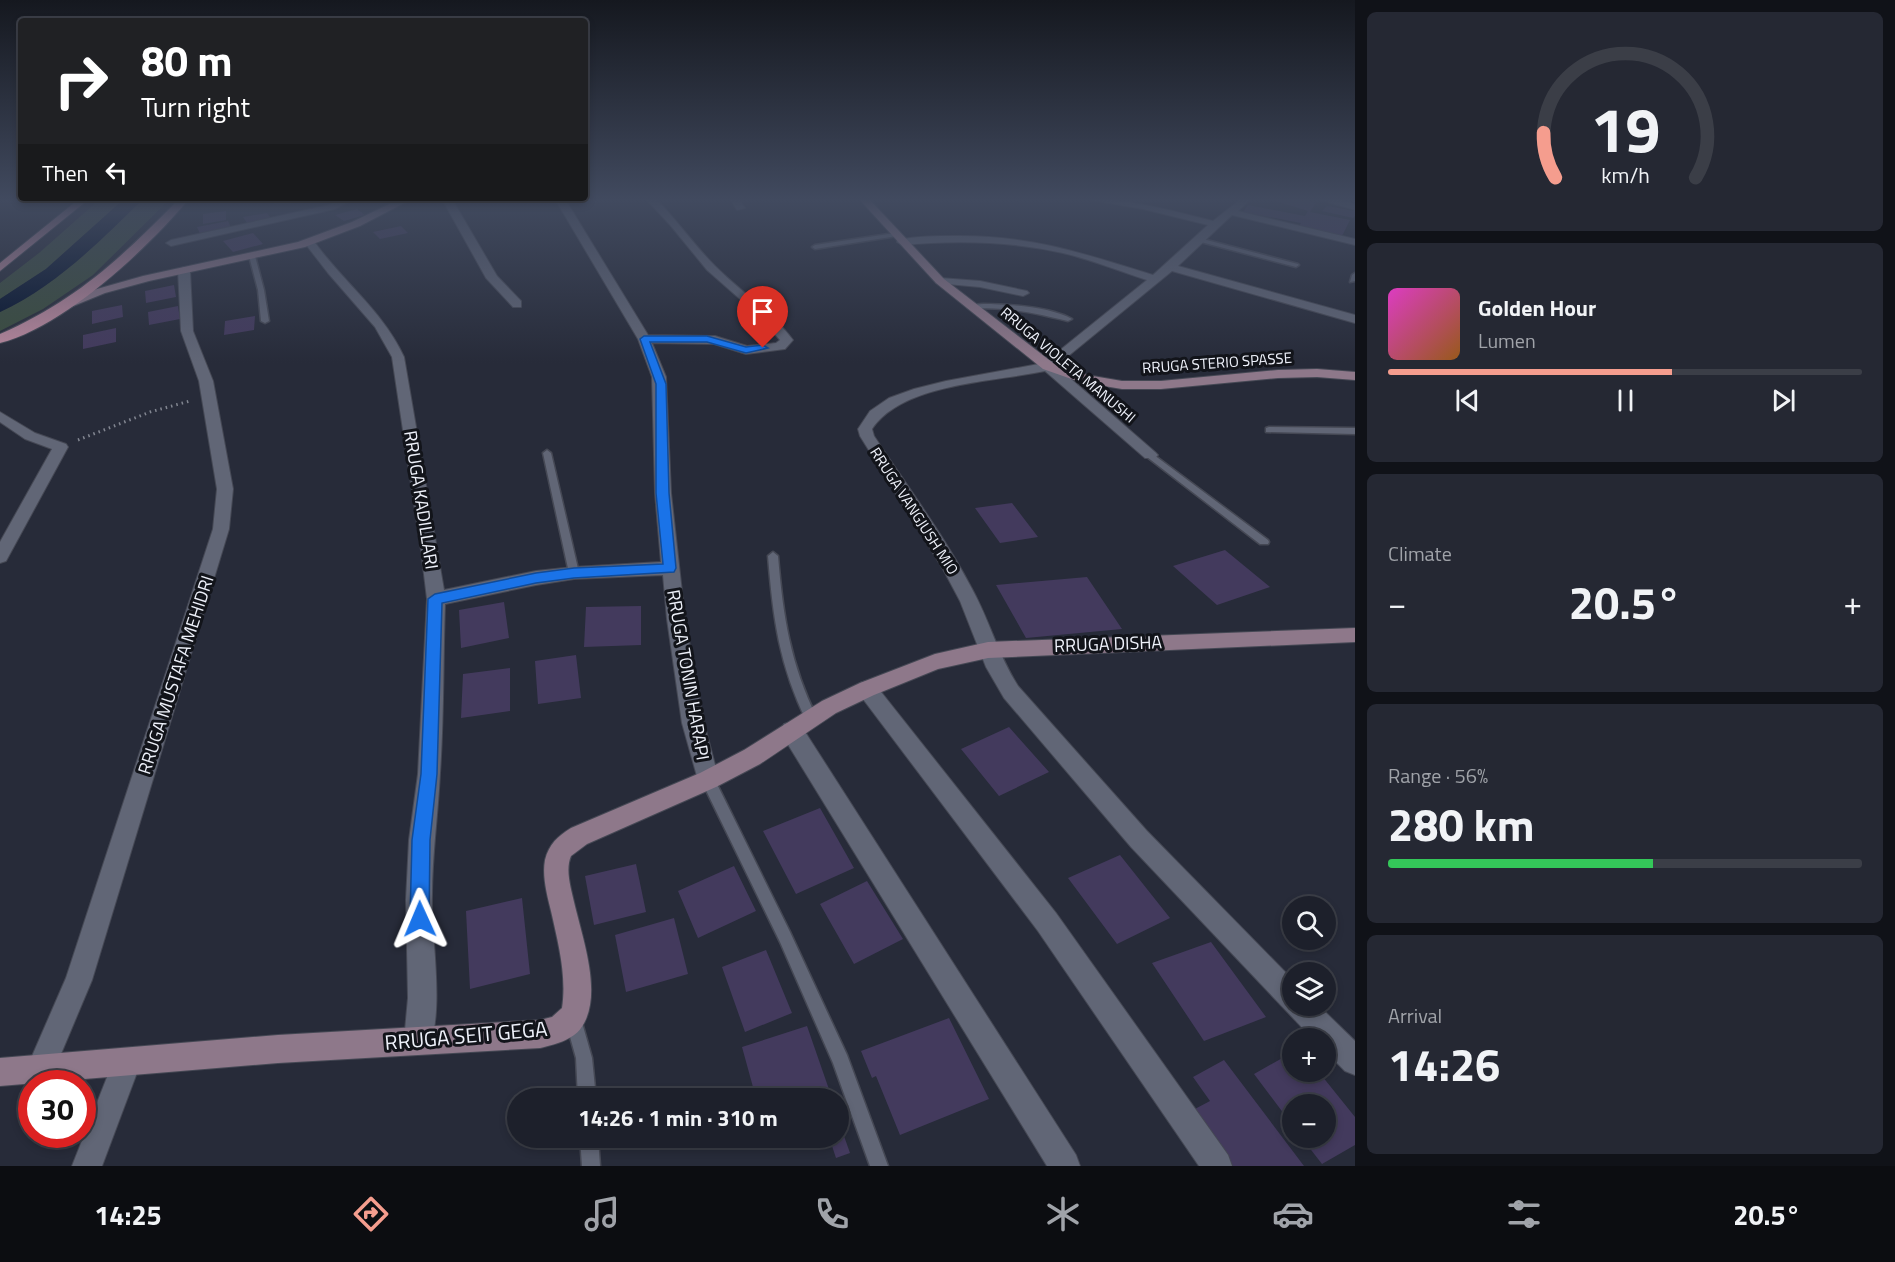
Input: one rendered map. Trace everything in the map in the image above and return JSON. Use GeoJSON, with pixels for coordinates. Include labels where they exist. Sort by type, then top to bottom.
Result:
{"type":"FeatureCollection","features":[{"type":"Feature","properties":{"kind":"main road"},"geometry":{"type":"LineString","coordinates":[[0,266],[20,253]]}},
{"type":"Feature","properties":{"kind":"main road"},"geometry":{"type":"LineString","coordinates":[[0,339],[66,305],[91,288],[129,253]]}},
{"type":"Feature","properties":{"kind":"street"},"geometry":{"type":"LineString","coordinates":[[66,305],[101,291],[147,278],[263,253]]}},
{"type":"Feature","properties":{"kind":"street","name":"RRUGA KADILLARI"},"geometry":{"type":"LineString","coordinates":[[316,253],[326,268],[354,294],[385,332],[398,357],[430,550],[435,599],[429,774],[421,840],[419,900],[422,998],[418,1041]]}},
{"type":"Feature","properties":{"kind":"street"},"geometry":{"type":"LineString","coordinates":[[478,253],[492,278],[518,304]]}},
{"type":"Feature","properties":{"kind":"street","name":"RRUGA TONIN HARAPI"},"geometry":{"type":"LineString","coordinates":[[593,253],[644,339],[661,384],[663,493],[670,568],[693,723],[708,780]]}},
{"type":"Feature","properties":{"kind":"street"},"geometry":{"type":"LineString","coordinates":[[644,339],[715,340],[746,350],[780,346],[787,340],[761,311],[711,268],[699,253]]}},
{"type":"Feature","properties":{"kind":"street","name":"RRUGA VIOLETA MANUSHI"},"geometry":{"type":"LineString","coordinates":[[913,253],[939,281],[1048,366],[1150,455]]}},
{"type":"Feature","properties":{"kind":"street"},"geometry":{"type":"LineString","coordinates":[[1070,253],[1155,279]]}},
{"type":"Feature","properties":{"kind":"street","name":"RRUGA VANGJUSH MIO"},"geometry":{"type":"LineString","coordinates":[[988,650],[964,589],[867,436],[865,429],[875,413],[917,393],[960,382],[1048,366],[1185,253]]}},
{"type":"Feature","properties":{"kind":"street"},"geometry":{"type":"LineString","coordinates":[[120,262],[124,275],[131,278],[147,278]]}},
{"type":"Feature","properties":{"kind":"street"},"geometry":{"type":"LineString","coordinates":[[1170,267],[1355,319]]}},
{"type":"Feature","properties":{"kind":"street","name":"RRUGA MUSTAFA MEHIDRI"},"geometry":{"type":"LineString","coordinates":[[40,1070],[79,980],[221,529],[225,489],[203,373],[187,331],[183,270]]}},
{"type":"Feature","properties":{"kind":"street"},"geometry":{"type":"LineString","coordinates":[[939,281],[980,284],[1023,293]]}},
{"type":"Feature","properties":{"kind":"street","name":"RRUGA STERIO SPASSE"},"geometry":{"type":"LineString","coordinates":[[1048,366],[1078,379],[1125,384],[1160,385],[1256,375],[1355,376]]}},
{"type":"Feature","properties":{"kind":"street"},"geometry":{"type":"LineString","coordinates":[[0,416],[30,436],[61,447],[0,557]]}},
{"type":"Feature","properties":{"kind":"street"},"geometry":{"type":"LineString","coordinates":[[435,599],[536,578],[574,573],[670,568]]}},
{"type":"Feature","properties":{"kind":"street","name":"RRUGA DISHA"},"geometry":{"type":"LineString","coordinates":[[867,689],[935,662],[988,650],[1355,635]]}},
{"type":"Feature","properties":{"kind":"street"},"geometry":{"type":"LineString","coordinates":[[988,650],[999,674],[1011,692],[1139,839],[1282,988]]}},
{"type":"Feature","properties":{"kind":"street"},"geometry":{"type":"LineString","coordinates":[[867,689],[1047,922],[1217,1166]]}},
{"type":"Feature","properties":{"kind":"street","name":"RRUGA SEIT GEGA"},"geometry":{"type":"LineString","coordinates":[[40,1070],[278,1049],[540,1034],[554,1031],[573,1016],[578,990],[557,877],[560,852],[565,845],[579,836],[708,780],[829,706],[867,689]]}},
{"type":"Feature","properties":{"kind":"street"},"geometry":{"type":"LineString","coordinates":[[801,725],[1065,1166]]}},
{"type":"Feature","properties":{"kind":"street"},"geometry":{"type":"LineString","coordinates":[[1310,1016],[1355,1061]]}},
{"type":"Feature","properties":{"kind":"street"},"geometry":{"type":"LineString","coordinates":[[87,1166],[127,1062]]}},
{"type":"Feature","properties":{"kind":"street","name":"RRUGA SEIT GEGA"},"geometry":{"type":"LineString","coordinates":[[0,1072],[18,1071]]}},
{"type":"Feature","properties":{"kind":"lane"},"geometry":{"type":"LineString","coordinates":[[1251,253],[1296,265]]}},
{"type":"Feature","properties":{"kind":"lane"},"geometry":{"type":"LineString","coordinates":[[252,256],[261,290],[265,321]]}},
{"type":"Feature","properties":{"kind":"lane"},"geometry":{"type":"LineString","coordinates":[[970,307],[1002,305],[1068,319]]}},
{"type":"Feature","properties":{"kind":"lane"},"geometry":{"type":"LineString","coordinates":[[1269,430],[1355,431]]}},
{"type":"Feature","properties":{"kind":"lane"},"geometry":{"type":"LineString","coordinates":[[547,453],[574,573]]}},
{"type":"Feature","properties":{"kind":"lane"},"geometry":{"type":"LineString","coordinates":[[1150,455],[1264,542]]}},
{"type":"Feature","properties":{"kind":"lane"},"geometry":{"type":"LineString","coordinates":[[773,556],[778,624],[786,658],[799,696],[801,725]]}},
{"type":"Feature","properties":{"kind":"lane"},"geometry":{"type":"LineString","coordinates":[[708,780],[799,968],[841,1061],[879,1166]]}},
{"type":"Feature","properties":{"kind":"lane"},"geometry":{"type":"LineString","coordinates":[[573,1016],[584,1058],[586,1088]]}},
{"type":"Feature","properties":{"kind":"lane"},"geometry":{"type":"LineString","coordinates":[[590,1148],[591,1166]]}},
{"type":"Feature","properties":{"kind":"path"},"geometry":{"type":"LineString","coordinates":[[61,447],[150,412],[208,396]]}},
{"type":"Feature","properties":{"kind":"green space"},"geometry":{"type":"Polygon","coordinates":[[[38,253],[63,253],[46,269],[0,299],[0,283],[38,253]]]}},
{"type":"Feature","properties":{"kind":"green space"},"geometry":{"type":"Polygon","coordinates":[[[86,253],[115,253],[93,275],[43,309],[0,331],[0,312],[40,289],[86,253]]]}},
{"type":"Feature","properties":{"kind":"water"},"geometry":{"type":"Polygon","coordinates":[[[63,253],[86,253],[40,289],[0,312],[0,299],[46,269],[63,253]]]}},
{"type":"Feature","properties":{"kind":"building"},"geometry":{"type":"Polygon","coordinates":[[[174,285],[176,297],[146,303],[145,291],[174,285]]]}},
{"type":"Feature","properties":{"kind":"building"},"geometry":{"type":"Polygon","coordinates":[[[122,305],[123,317],[92,324],[92,311],[122,305]]]}},
{"type":"Feature","properties":{"kind":"building"},"geometry":{"type":"Polygon","coordinates":[[[178,306],[180,319],[149,325],[148,312],[178,306]]]}},
{"type":"Feature","properties":{"kind":"building"},"geometry":{"type":"Polygon","coordinates":[[[255,316],[254,330],[224,335],[225,321],[255,316]]]}},
{"type":"Feature","properties":{"kind":"building"},"geometry":{"type":"Polygon","coordinates":[[[116,328],[116,342],[83,349],[83,335],[116,328]]]}},
{"type":"Feature","properties":{"kind":"building"},"geometry":{"type":"Polygon","coordinates":[[[1012,503],[1038,537],[1000,543],[975,508],[1012,503]]]}},
{"type":"Feature","properties":{"kind":"building"},"geometry":{"type":"Polygon","coordinates":[[[1225,550],[1270,587],[1217,605],[1173,566],[1225,550]]]}},
{"type":"Feature","properties":{"kind":"building"},"geometry":{"type":"Polygon","coordinates":[[[1087,577],[1122,629],[1026,638],[996,585],[1087,577]]]}},
{"type":"Feature","properties":{"kind":"building"},"geometry":{"type":"Polygon","coordinates":[[[504,602],[509,638],[461,648],[459,610],[504,602]]]}},
{"type":"Feature","properties":{"kind":"building"},"geometry":{"type":"Polygon","coordinates":[[[641,606],[641,645],[584,647],[586,607],[641,606]]]}},
{"type":"Feature","properties":{"kind":"building"},"geometry":{"type":"Polygon","coordinates":[[[576,655],[581,698],[538,704],[535,661],[576,655]]]}},
{"type":"Feature","properties":{"kind":"building"},"geometry":{"type":"Polygon","coordinates":[[[510,668],[510,711],[461,718],[463,674],[510,668]]]}},
{"type":"Feature","properties":{"kind":"building"},"geometry":{"type":"Polygon","coordinates":[[[1009,727],[1049,772],[999,796],[961,749],[1009,727]]]}},
{"type":"Feature","properties":{"kind":"building"},"geometry":{"type":"Polygon","coordinates":[[[820,808],[854,868],[796,894],[763,831],[820,808]]]}},
{"type":"Feature","properties":{"kind":"building"},"geometry":{"type":"Polygon","coordinates":[[[1120,855],[1170,918],[1117,944],[1068,878],[1120,855]]]}},
{"type":"Feature","properties":{"kind":"building"},"geometry":{"type":"Polygon","coordinates":[[[636,864],[646,912],[594,925],[585,876],[636,864]]]}},
{"type":"Feature","properties":{"kind":"building"},"geometry":{"type":"Polygon","coordinates":[[[734,866],[756,911],[698,938],[678,891],[734,866]]]}},
{"type":"Feature","properties":{"kind":"building"},"geometry":{"type":"Polygon","coordinates":[[[867,881],[903,939],[854,964],[820,904],[867,881]]]}},
{"type":"Feature","properties":{"kind":"building"},"geometry":{"type":"Polygon","coordinates":[[[522,898],[530,974],[470,989],[466,911],[522,898]]]}},
{"type":"Feature","properties":{"kind":"building"},"geometry":{"type":"Polygon","coordinates":[[[674,918],[688,974],[626,992],[615,935],[674,918]]]}},
{"type":"Feature","properties":{"kind":"building"},"geometry":{"type":"Polygon","coordinates":[[[1211,942],[1266,1017],[1204,1041],[1152,963],[1211,942]]]}},
{"type":"Feature","properties":{"kind":"building"},"geometry":{"type":"Polygon","coordinates":[[[766,950],[792,1013],[745,1032],[722,967],[766,950]]]}},
{"type":"Feature","properties":{"kind":"building"},"geometry":{"type":"Polygon","coordinates":[[[949,1018],[989,1099],[900,1135],[876,1076],[872,1078],[861,1051],[949,1018]]]}},
{"type":"Feature","properties":{"kind":"building"},"geometry":{"type":"Polygon","coordinates":[[[807,1026],[829,1088],[753,1088],[742,1047],[807,1026]]]}},
{"type":"Feature","properties":{"kind":"building"},"geometry":{"type":"Polygon","coordinates":[[[1282,1058],[1282,1082],[1327,1082],[1355,1117],[1355,1145],[1322,1164],[1310,1148],[1336,1148],[1336,1094],[1282,1094],[1282,1111],[1254,1074],[1282,1058]]]}},
{"type":"Feature","properties":{"kind":"building"},"geometry":{"type":"Polygon","coordinates":[[[1224,1060],[1282,1137],[1282,1148],[1290,1148],[1304,1166],[1233,1166],[1193,1110],[1210,1101],[1193,1077],[1224,1060]]]}},
{"type":"Feature","properties":{"kind":"building"},"geometry":{"type":"Polygon","coordinates":[[[833,1148],[848,1148],[850,1153],[836,1158],[833,1148]]]}},
{"type":"Feature","properties":{"kind":"route"},"geometry":{"type":"LineString","coordinates":[[420,919],[421,840],[429,774],[435,599],[536,578],[574,573],[670,568],[663,493],[661,384],[644,339],[707,339],[746,350],[763,348]]}}]}
